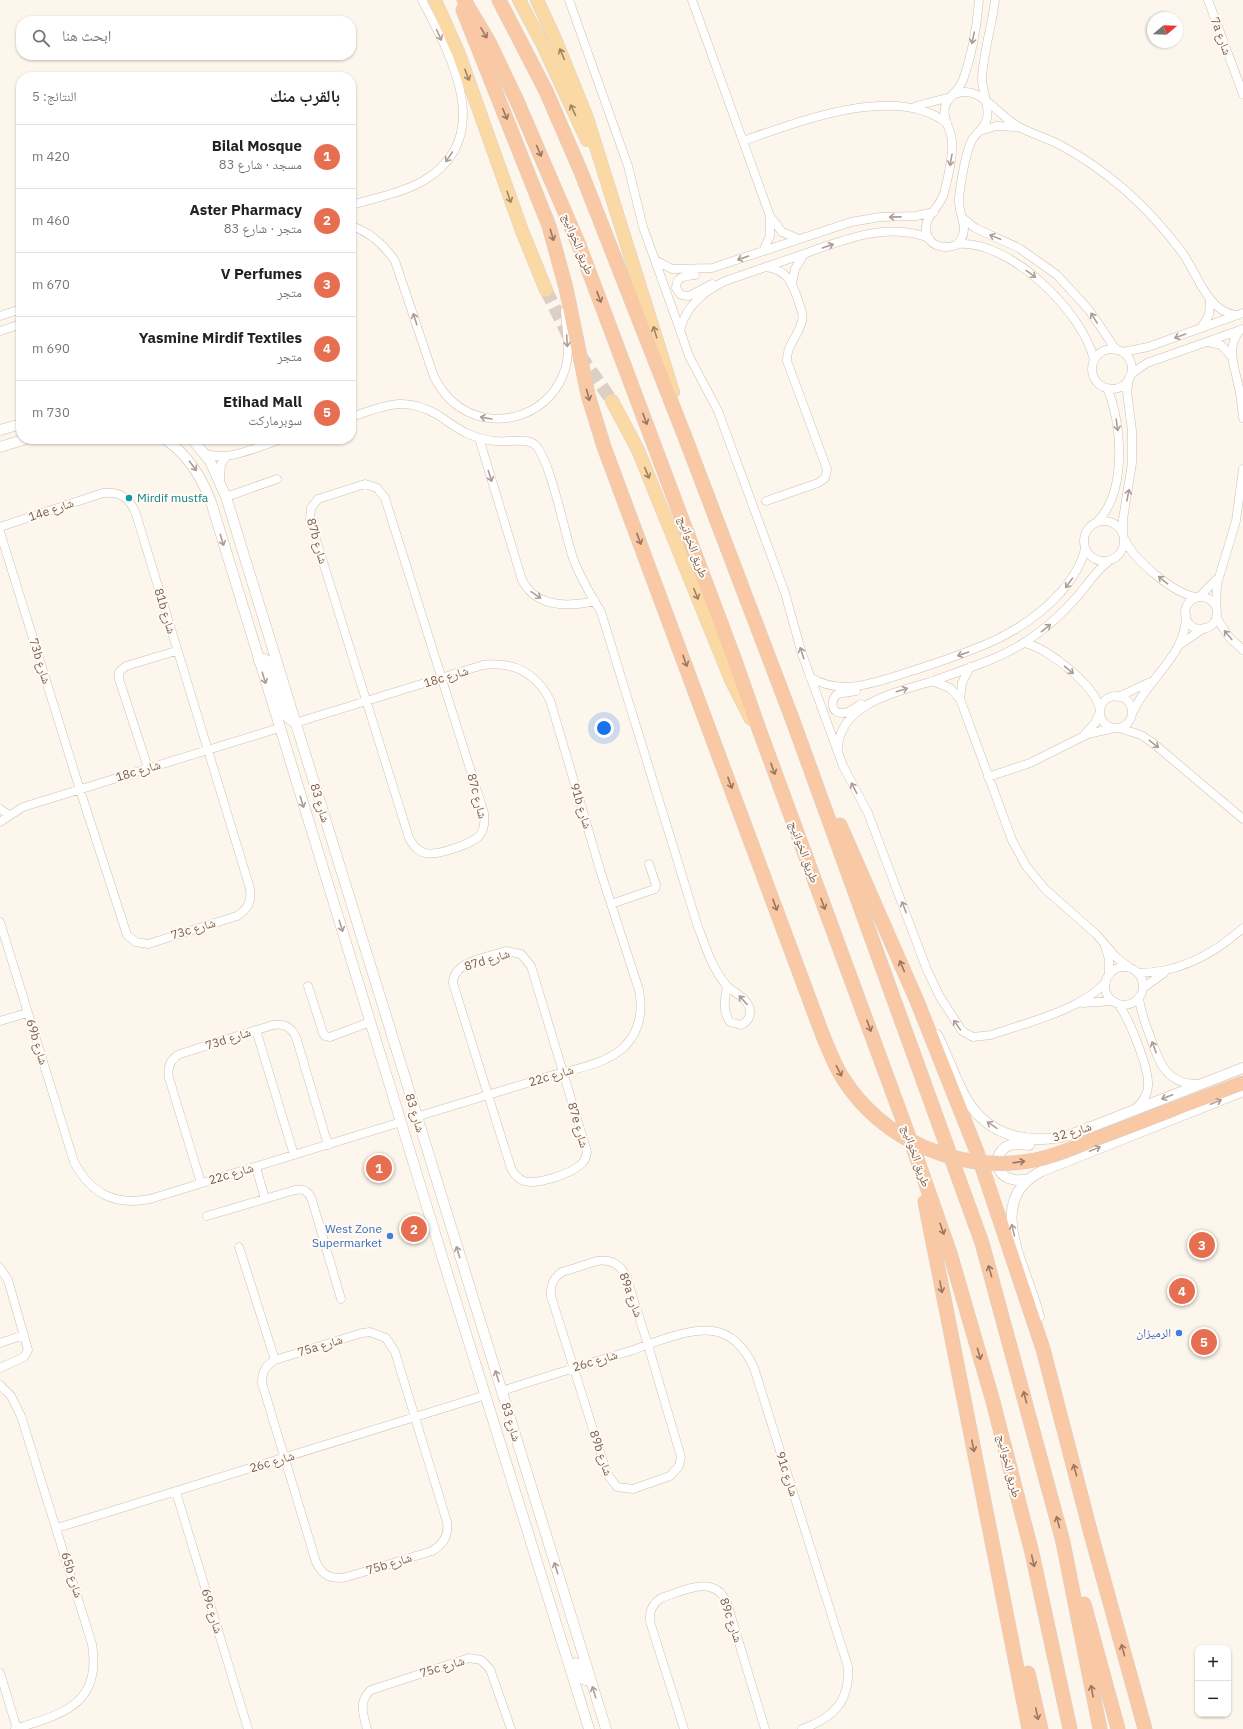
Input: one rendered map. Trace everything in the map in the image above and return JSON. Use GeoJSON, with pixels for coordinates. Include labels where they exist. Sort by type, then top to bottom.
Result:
{"type":"FeatureCollection","features":[{"type":"Feature","properties":{"kind":"highway"},"geometry":{"type":"LineString","coordinates":[[459,0],[538,196],[558,257],[566,288],[581,368],[604,447],[823,1036],[842,1077],[855,1095],[887,1127],[926,1149],[948,1157],[970,1161],[1007,1163],[1037,1160],[1058,1154],[1243,1084]]}},
{"type":"Feature","properties":{"kind":"highway","name":"طريق الخوانيج"},"geometry":{"type":"LineString","coordinates":[[464,0],[489,42],[517,101],[579,245],[734,658],[915,1153],[950,1253],[992,1398],[1032,1553],[1070,1729]]}},
{"type":"Feature","properties":{"kind":"highway"},"geometry":{"type":"LineString","coordinates":[[499,0],[546,91],[581,172],[685,437],[793,721],[982,1243],[1063,1542],[1085,1610],[1118,1729]]}},
{"type":"Feature","properties":{"kind":"highway"},"geometry":{"type":"LineString","coordinates":[[793,721],[917,1001],[977,1152],[1043,1349],[1145,1729]]}},
{"type":"Feature","properties":{"kind":"highway"},"geometry":{"type":"LineString","coordinates":[[915,1153],[1029,1729]]}},
{"type":"Feature","properties":{"kind":"highway"},"geometry":{"type":"LineString","coordinates":[[1063,1542],[1100,1729]]}},
{"type":"Feature","properties":{"kind":"highway"},"geometry":{"type":"LineString","coordinates":[[1009,1624],[1025,1663],[1041,1729]]}},
{"type":"Feature","properties":{"kind":"highway"},"geometry":{"type":"LineString","coordinates":[[1133,1687],[1133,1706],[1138,1729]]}},
{"type":"Feature","properties":{"kind":"main road"},"geometry":{"type":"LineString","coordinates":[[436,0],[459,54],[513,208],[546,290]]}},
{"type":"Feature","properties":{"kind":"main road"},"geometry":{"type":"LineString","coordinates":[[519,0],[563,86],[612,197]]}},
{"type":"Feature","properties":{"kind":"main road"},"geometry":{"type":"LineString","coordinates":[[537,0],[575,85],[600,157],[654,328],[685,437]]}},
{"type":"Feature","properties":{"kind":"main road"},"geometry":{"type":"LineString","coordinates":[[612,401],[638,450],[731,680],[749,716],[760,732]]}},
{"type":"Feature","properties":{"kind":"street"},"geometry":{"type":"LineString","coordinates":[[356,203],[412,186],[435,173],[451,155],[461,134],[464,111],[460,88],[444,46],[422,0]]}},
{"type":"Feature","properties":{"kind":"street"},"geometry":{"type":"LineString","coordinates":[[569,0],[633,179],[644,227],[680,330],[690,356],[718,410],[789,604],[800,649],[810,677],[848,776],[872,824],[935,988],[962,1031],[973,1037],[991,1035],[1080,1003],[1094,993],[1107,978],[1121,968],[1130,968]]}},
{"type":"Feature","properties":{"kind":"street"},"geometry":{"type":"LineString","coordinates":[[692,0],[770,216],[782,232],[798,239]]}},
{"type":"Feature","properties":{"kind":"street"},"geometry":{"type":"LineString","coordinates":[[979,0],[968,65],[960,87],[945,109],[947,122],[952,136],[952,150],[943,197],[930,216],[926,227],[929,238],[932,242],[941,247],[951,247],[958,244],[977,245],[1002,256],[1019,266],[1045,286],[1076,320],[1089,342],[1094,360]]}},
{"type":"Feature","properties":{"kind":"street"},"geometry":{"type":"LineString","coordinates":[[958,244],[964,235],[965,229],[959,197],[968,153],[972,141],[987,120],[988,107],[985,101],[982,77],[995,0]]}},
{"type":"Feature","properties":{"kind":"street","name":"7a شارع"},"geometry":{"type":"LineString","coordinates":[[1208,0],[1243,94]]}},
{"type":"Feature","properties":{"kind":"street"},"geometry":{"type":"LineString","coordinates":[[743,141],[832,113],[866,108],[911,106],[968,91],[975,93],[1019,127],[1047,139],[1084,159],[1128,192],[1148,211],[1178,247],[1210,300],[1221,311],[1239,314]]}},
{"type":"Feature","properties":{"kind":"street"},"geometry":{"type":"LineString","coordinates":[[911,106],[934,114],[947,122]]}},
{"type":"Feature","properties":{"kind":"street"},"geometry":{"type":"LineString","coordinates":[[980,130],[1003,126],[1019,127]]}},
{"type":"Feature","properties":{"kind":"street"},"geometry":{"type":"LineString","coordinates":[[929,238],[909,232],[869,234],[843,241],[725,281],[705,286],[690,296],[681,295],[676,288],[678,280],[681,277],[707,272],[720,266],[798,239],[865,219],[916,216],[934,212]]}},
{"type":"Feature","properties":{"kind":"street"},"geometry":{"type":"LineString","coordinates":[[763,251],[770,236],[770,216]]}},
{"type":"Feature","properties":{"kind":"street"},"geometry":{"type":"LineString","coordinates":[[963,218],[975,228],[1019,248],[1057,275],[1089,310],[1119,351],[1130,362],[1130,376],[1127,392],[1132,431],[1132,463],[1123,518],[1121,552],[1098,570],[1062,614],[1025,643],[1007,653],[970,667],[867,702],[843,713],[839,713],[832,706],[832,702],[837,694],[863,688],[981,647],[1002,638],[1026,624],[1041,612],[1066,587],[1079,567],[1085,548],[1085,536],[1090,527],[1096,523],[1109,506],[1118,462],[1116,419],[1107,388]]}},
{"type":"Feature","properties":{"kind":"street"},"geometry":{"type":"LineString","coordinates":[[356,228],[373,236],[386,248],[395,261],[434,377],[442,391],[467,412],[483,418],[500,419],[516,417],[531,411],[545,402],[556,389],[564,374],[568,358],[566,288]]}},
{"type":"Feature","properties":{"kind":"street"},"geometry":{"type":"LineString","coordinates":[[792,283],[795,270],[804,254]]}},
{"type":"Feature","properties":{"kind":"street"},"geometry":{"type":"LineString","coordinates":[[655,260],[666,267],[679,270],[696,270],[720,266]]}},
{"type":"Feature","properties":{"kind":"street"},"geometry":{"type":"LineString","coordinates":[[766,267],[783,273],[792,283],[803,318],[789,350],[788,361],[826,465],[827,474],[825,478],[818,483],[766,501]]}},
{"type":"Feature","properties":{"kind":"street"},"geometry":{"type":"LineString","coordinates":[[680,330],[686,313],[694,303],[708,290],[725,281]]}},
{"type":"Feature","properties":{"kind":"street"},"geometry":{"type":"LineString","coordinates":[[1201,328],[1209,315],[1210,300]]}},
{"type":"Feature","properties":{"kind":"street"},"geometry":{"type":"LineString","coordinates":[[0,316],[16,311]]}},
{"type":"Feature","properties":{"kind":"street"},"geometry":{"type":"LineString","coordinates":[[1239,314],[1142,350],[1103,351],[1094,360],[1092,365],[1094,377],[1101,386],[1107,388],[1117,388],[1147,363],[1242,329]]}},
{"type":"Feature","properties":{"kind":"street"},"geometry":{"type":"LineString","coordinates":[[0,331],[16,326]]}},
{"type":"Feature","properties":{"kind":"street"},"geometry":{"type":"LineString","coordinates":[[1242,329],[1233,342],[1231,356],[1238,384],[1243,418]]}},
{"type":"Feature","properties":{"kind":"street"},"geometry":{"type":"LineString","coordinates":[[1206,342],[1221,345],[1231,356]]}},
{"type":"Feature","properties":{"kind":"street"},"geometry":{"type":"LineString","coordinates":[[356,416],[388,406],[410,403],[437,415],[466,433],[479,438],[495,441],[524,441],[533,443],[540,451],[546,465],[580,576],[601,612],[697,924],[707,950],[727,986],[749,1006],[749,1017],[741,1026],[730,1022],[726,1016],[724,1009],[727,986]]}},
{"type":"Feature","properties":{"kind":"street"},"geometry":{"type":"LineString","coordinates":[[0,430],[16,425]]}},
{"type":"Feature","properties":{"kind":"street"},"geometry":{"type":"LineString","coordinates":[[479,438],[522,580],[526,588],[535,596],[549,603],[562,606],[578,605],[594,601]]}},
{"type":"Feature","properties":{"kind":"street"},"geometry":{"type":"LineString","coordinates":[[0,447],[16,442]]}},
{"type":"Feature","properties":{"kind":"street","name":"شارع 83"},"geometry":{"type":"LineString","coordinates":[[172,444],[181,451],[196,470],[211,502],[279,728],[589,1729]]}},
{"type":"Feature","properties":{"kind":"street","name":"شارع 83"},"geometry":{"type":"LineString","coordinates":[[196,444],[204,453],[220,480],[226,497],[606,1729]]}},
{"type":"Feature","properties":{"kind":"street"},"geometry":{"type":"LineString","coordinates":[[204,453],[214,457],[226,457],[266,444]]}},
{"type":"Feature","properties":{"kind":"street"},"geometry":{"type":"LineString","coordinates":[[220,480],[221,464],[226,457]]}},
{"type":"Feature","properties":{"kind":"street"},"geometry":{"type":"LineString","coordinates":[[1243,469],[1236,521],[1218,577],[1216,607],[1216,617],[1229,638],[1243,650]]}},
{"type":"Feature","properties":{"kind":"street"},"geometry":{"type":"LineString","coordinates":[[226,497],[277,480]]}},
{"type":"Feature","properties":{"kind":"street","name":"87b شارع"},"geometry":{"type":"LineString","coordinates":[[366,701],[309,514],[310,508],[318,499],[358,485],[365,484],[377,488],[385,498],[440,678]]}},
{"type":"Feature","properties":{"kind":"street","name":"14e شارع"},"geometry":{"type":"LineString","coordinates":[[0,527],[103,493]]}},
{"type":"Feature","properties":{"kind":"street","name":"81b شارع"},"geometry":{"type":"LineString","coordinates":[[103,493],[117,493],[124,496],[133,507],[176,651],[208,750]]}},
{"type":"Feature","properties":{"kind":"street"},"geometry":{"type":"LineString","coordinates":[[1096,523],[1111,523],[1123,536],[1136,557],[1172,588],[1184,595],[1209,599],[1216,607]]}},
{"type":"Feature","properties":{"kind":"street","name":"73b شارع"},"geometry":{"type":"LineString","coordinates":[[0,532],[80,790]]}},
{"type":"Feature","properties":{"kind":"street"},"geometry":{"type":"LineString","coordinates":[[1085,548],[1088,553],[1098,560],[1109,561]]}},
{"type":"Feature","properties":{"kind":"street"},"geometry":{"type":"LineString","coordinates":[[1180,645],[1185,627],[1188,604],[1198,597],[1218,577]]}},
{"type":"Feature","properties":{"kind":"street"},"geometry":{"type":"LineString","coordinates":[[1186,614],[1190,624],[1195,627],[1205,628]]}},
{"type":"Feature","properties":{"kind":"street"},"geometry":{"type":"LineString","coordinates":[[988,777],[1030,763],[1082,737],[1101,730],[1117,728],[1128,723],[1138,700],[1180,645],[1210,626],[1216,617]]}},
{"type":"Feature","properties":{"kind":"street"},"geometry":{"type":"LineString","coordinates":[[1025,643],[1044,650],[1087,686],[1097,699],[1104,723],[1141,735],[1153,743],[1243,819]]}},
{"type":"Feature","properties":{"kind":"street"},"geometry":{"type":"LineString","coordinates":[[148,768],[119,679],[119,672],[126,666],[176,651]]}},
{"type":"Feature","properties":{"kind":"street"},"geometry":{"type":"LineString","coordinates":[[259,661],[265,659],[268,662],[285,715],[295,723]]}},
{"type":"Feature","properties":{"kind":"street","name":"91b شارع"},"geometry":{"type":"LineString","coordinates":[[483,665],[493,664],[513,666],[531,676],[545,691],[550,700],[611,904],[639,990]]}},
{"type":"Feature","properties":{"kind":"street","name":"18c شارع"},"geometry":{"type":"LineString","coordinates":[[295,723],[483,665]]}},
{"type":"Feature","properties":{"kind":"street"},"geometry":{"type":"LineString","coordinates":[[960,699],[962,683],[970,667]]}},
{"type":"Feature","properties":{"kind":"street"},"geometry":{"type":"LineString","coordinates":[[810,677],[824,685],[836,687],[857,686],[879,682]]}},
{"type":"Feature","properties":{"kind":"street","name":"87c شارع"},"geometry":{"type":"LineString","coordinates":[[366,701],[412,843],[418,851],[428,854],[458,847],[476,839],[484,827],[485,820],[440,678]]}},
{"type":"Feature","properties":{"kind":"street"},"geometry":{"type":"LineString","coordinates":[[1082,737],[1095,723],[1101,706],[1108,698],[1118,697],[1152,680]]}},
{"type":"Feature","properties":{"kind":"street"},"geometry":{"type":"LineString","coordinates":[[932,681],[950,688],[960,699],[1012,840],[1026,866],[1045,889],[1096,934],[1130,968],[1138,973],[1143,988]]}},
{"type":"Feature","properties":{"kind":"street"},"geometry":{"type":"LineString","coordinates":[[838,751],[841,732],[848,721],[861,710],[884,696]]}},
{"type":"Feature","properties":{"kind":"street"},"geometry":{"type":"LineString","coordinates":[[1118,697],[1127,701],[1132,714]]}},
{"type":"Feature","properties":{"kind":"street","name":"18c شارع"},"geometry":{"type":"LineString","coordinates":[[0,822],[24,807],[279,728]]}},
{"type":"Feature","properties":{"kind":"street","name":"73c شارع"},"geometry":{"type":"LineString","coordinates":[[80,790],[127,935],[136,942],[142,944],[237,916],[243,912],[251,900],[250,885],[208,750]]}},
{"type":"Feature","properties":{"kind":"street"},"geometry":{"type":"LineString","coordinates":[[0,809],[9,815]]}},
{"type":"Feature","properties":{"kind":"street"},"geometry":{"type":"LineString","coordinates":[[611,904],[655,889],[656,885],[649,864]]}},
{"type":"Feature","properties":{"kind":"street","name":"69b شارع"},"geometry":{"type":"LineString","coordinates":[[0,922],[74,1162]]}},
{"type":"Feature","properties":{"kind":"street"},"geometry":{"type":"LineString","coordinates":[[1202,1084],[1185,1083],[1174,1078],[1164,1070],[1141,1012],[1139,997],[1143,988],[1170,970],[1210,952],[1243,928]]}},
{"type":"Feature","properties":{"kind":"street"},"geometry":{"type":"LineString","coordinates":[[1104,943],[1109,959],[1106,993],[1127,1017],[1148,1076],[1145,1099],[1134,1110]]}},
{"type":"Feature","properties":{"kind":"street","name":"87d شارع"},"geometry":{"type":"LineString","coordinates":[[488,1095],[454,988],[453,979],[456,971],[462,966],[502,953],[517,952],[529,961],[563,1072]]}},
{"type":"Feature","properties":{"kind":"street"},"geometry":{"type":"LineString","coordinates":[[1138,973],[1170,970]]}},
{"type":"Feature","properties":{"kind":"street"},"geometry":{"type":"LineString","coordinates":[[308,986],[322,1034],[325,1036],[330,1037],[370,1022]]}},
{"type":"Feature","properties":{"kind":"street","name":"22c شارع"},"geometry":{"type":"LineString","coordinates":[[416,1117],[614,1055],[626,1044],[635,1032],[639,1022],[641,1000],[639,990]]}},
{"type":"Feature","properties":{"kind":"street"},"geometry":{"type":"LineString","coordinates":[[1080,1003],[1115,1002],[1127,1005],[1139,997]]}},
{"type":"Feature","properties":{"kind":"street","name":"شارع 32"},"geometry":{"type":"LineString","coordinates":[[917,1001],[936,1032],[968,1100],[977,1112],[1000,1131],[1014,1136],[1036,1140],[1058,1138],[1243,1068]]}},
{"type":"Feature","properties":{"kind":"street"},"geometry":{"type":"LineString","coordinates":[[0,1021],[27,1013]]}},
{"type":"Feature","properties":{"kind":"street","name":"73d شارع"},"geometry":{"type":"LineString","coordinates":[[201,1183],[169,1078],[169,1066],[175,1057],[180,1054],[256,1030],[279,1024],[290,1027],[294,1032],[328,1145]]}},
{"type":"Feature","properties":{"kind":"street"},"geometry":{"type":"LineString","coordinates":[[256,1030],[294,1155]]}},
{"type":"Feature","properties":{"kind":"street","name":"87e شارع"},"geometry":{"type":"LineString","coordinates":[[488,1095],[514,1174],[524,1181],[530,1182],[560,1175],[580,1166],[586,1157],[587,1152],[563,1072]]}},
{"type":"Feature","properties":{"kind":"street","name":"شارع 32"},"geometry":{"type":"LineString","coordinates":[[1043,1349],[1037,1309],[1011,1222],[1012,1207],[1017,1194],[1029,1178],[1042,1171],[1243,1091]]}},
{"type":"Feature","properties":{"kind":"street","name":"22c شارع"},"geometry":{"type":"LineString","coordinates":[[74,1162],[84,1179],[99,1193],[124,1202],[137,1202],[401,1122]]}},
{"type":"Feature","properties":{"kind":"street"},"geometry":{"type":"LineString","coordinates":[[1029,1178],[1015,1181],[1005,1177],[1001,1173],[998,1162],[1001,1151],[1010,1145],[1037,1144],[1058,1138]]}},
{"type":"Feature","properties":{"kind":"street"},"geometry":{"type":"LineString","coordinates":[[256,1167],[265,1199]]}},
{"type":"Feature","properties":{"kind":"street"},"geometry":{"type":"LineString","coordinates":[[207,1216],[299,1189],[304,1190],[311,1196],[341,1299]]}},
{"type":"Feature","properties":{"kind":"street"},"geometry":{"type":"LineString","coordinates":[[239,1247],[275,1360],[264,1369],[262,1383],[284,1458]]}},
{"type":"Feature","properties":{"kind":"street","name":"89a شارع"},"geometry":{"type":"LineString","coordinates":[[573,1368],[550,1290],[554,1279],[562,1272],[567,1270],[602,1260],[612,1262],[620,1268],[626,1276],[648,1345]]}},
{"type":"Feature","properties":{"kind":"street"},"geometry":{"type":"LineString","coordinates":[[0,1268],[8,1280],[28,1348],[28,1354],[0,1368]]}},
{"type":"Feature","properties":{"kind":"street","name":"91c شارع"},"geometry":{"type":"LineString","coordinates":[[690,1333],[714,1331],[725,1335],[735,1341],[750,1358],[845,1657],[848,1677],[847,1687],[839,1705],[825,1719],[802,1729]]}},
{"type":"Feature","properties":{"kind":"street","name":"75a شارع"},"geometry":{"type":"LineString","coordinates":[[275,1360],[362,1333],[378,1334],[386,1338],[393,1348],[416,1417]]}},
{"type":"Feature","properties":{"kind":"street","name":"26c شارع"},"geometry":{"type":"LineString","coordinates":[[502,1391],[690,1333]]}},
{"type":"Feature","properties":{"kind":"street"},"geometry":{"type":"LineString","coordinates":[[0,1343],[24,1335]]}},
{"type":"Feature","properties":{"kind":"street","name":"89b شارع"},"geometry":{"type":"LineString","coordinates":[[573,1368],[609,1479],[617,1487],[632,1489],[670,1476],[677,1470],[681,1457],[648,1345]]}},
{"type":"Feature","properties":{"kind":"street","name":"65b شارع"},"geometry":{"type":"LineString","coordinates":[[0,1385],[11,1396],[21,1416],[57,1528],[92,1644],[94,1657],[93,1671],[89,1684],[83,1696],[68,1710],[16,1729]]}},
{"type":"Feature","properties":{"kind":"street","name":"26c شارع"},"geometry":{"type":"LineString","coordinates":[[57,1528],[486,1395]]}},
{"type":"Feature","properties":{"kind":"street","name":"75b شارع"},"geometry":{"type":"LineString","coordinates":[[284,1458],[316,1562],[325,1575],[332,1578],[347,1577],[432,1551],[443,1542],[448,1529],[416,1417]]}},
{"type":"Feature","properties":{"kind":"street","name":"69c شارع"},"geometry":{"type":"LineString","coordinates":[[176,1492],[248,1729]]}},
{"type":"Feature","properties":{"kind":"street","name":"89c شارع"},"geometry":{"type":"LineString","coordinates":[[684,1729],[650,1625],[649,1613],[656,1602],[661,1598],[706,1585],[719,1591],[727,1603],[765,1729]]}},
{"type":"Feature","properties":{"kind":"street"},"geometry":{"type":"LineString","coordinates":[[555,1619],[564,1629],[581,1678],[586,1680],[589,1675]]}},
{"type":"Feature","properties":{"kind":"street","name":"75c شارع"},"geometry":{"type":"LineString","coordinates":[[367,1729],[362,1704],[367,1694],[372,1690],[469,1658],[481,1660],[490,1669],[511,1729]]}},
{"type":"Feature","properties":{"kind":"street"},"geometry":{"type":"LineString","coordinates":[[0,1673],[16,1729]]}},
{"type":"Feature","properties":{"kind":"tunnel"},"geometry":{"type":"LineString","coordinates":[[546,290],[570,339]]}},
{"type":"Feature","properties":{"kind":"tunnel"},"geometry":{"type":"LineString","coordinates":[[580,355],[612,401]]}},
{"type":"Feature","properties":{"kind":"place","name":"Mirdif mustfa"},"geometry":{"type":"Point","coordinates":[129,498]}},
{"type":"Feature","properties":{"kind":"place","name":"Bilal Mosque"},"geometry":{"type":"Point","coordinates":[379,1168]}},
{"type":"Feature","properties":{"kind":"place","name":"Aster Pharmacy"},"geometry":{"type":"Point","coordinates":[414,1229]}},
{"type":"Feature","properties":{"kind":"place","name":"West Zone Supermarket"},"geometry":{"type":"Point","coordinates":[390,1236]}},
{"type":"Feature","properties":{"kind":"place","name":"V Perfumes"},"geometry":{"type":"Point","coordinates":[1202,1245]}},
{"type":"Feature","properties":{"kind":"place","name":"Yasmine Mirdif Textiles"},"geometry":{"type":"Point","coordinates":[1182,1291]}},
{"type":"Feature","properties":{"kind":"place","name":"الرميزان"},"geometry":{"type":"Point","coordinates":[1179,1333]}},
{"type":"Feature","properties":{"kind":"place","name":"Etihad Mall"},"geometry":{"type":"Point","coordinates":[1204,1342]}}]}
